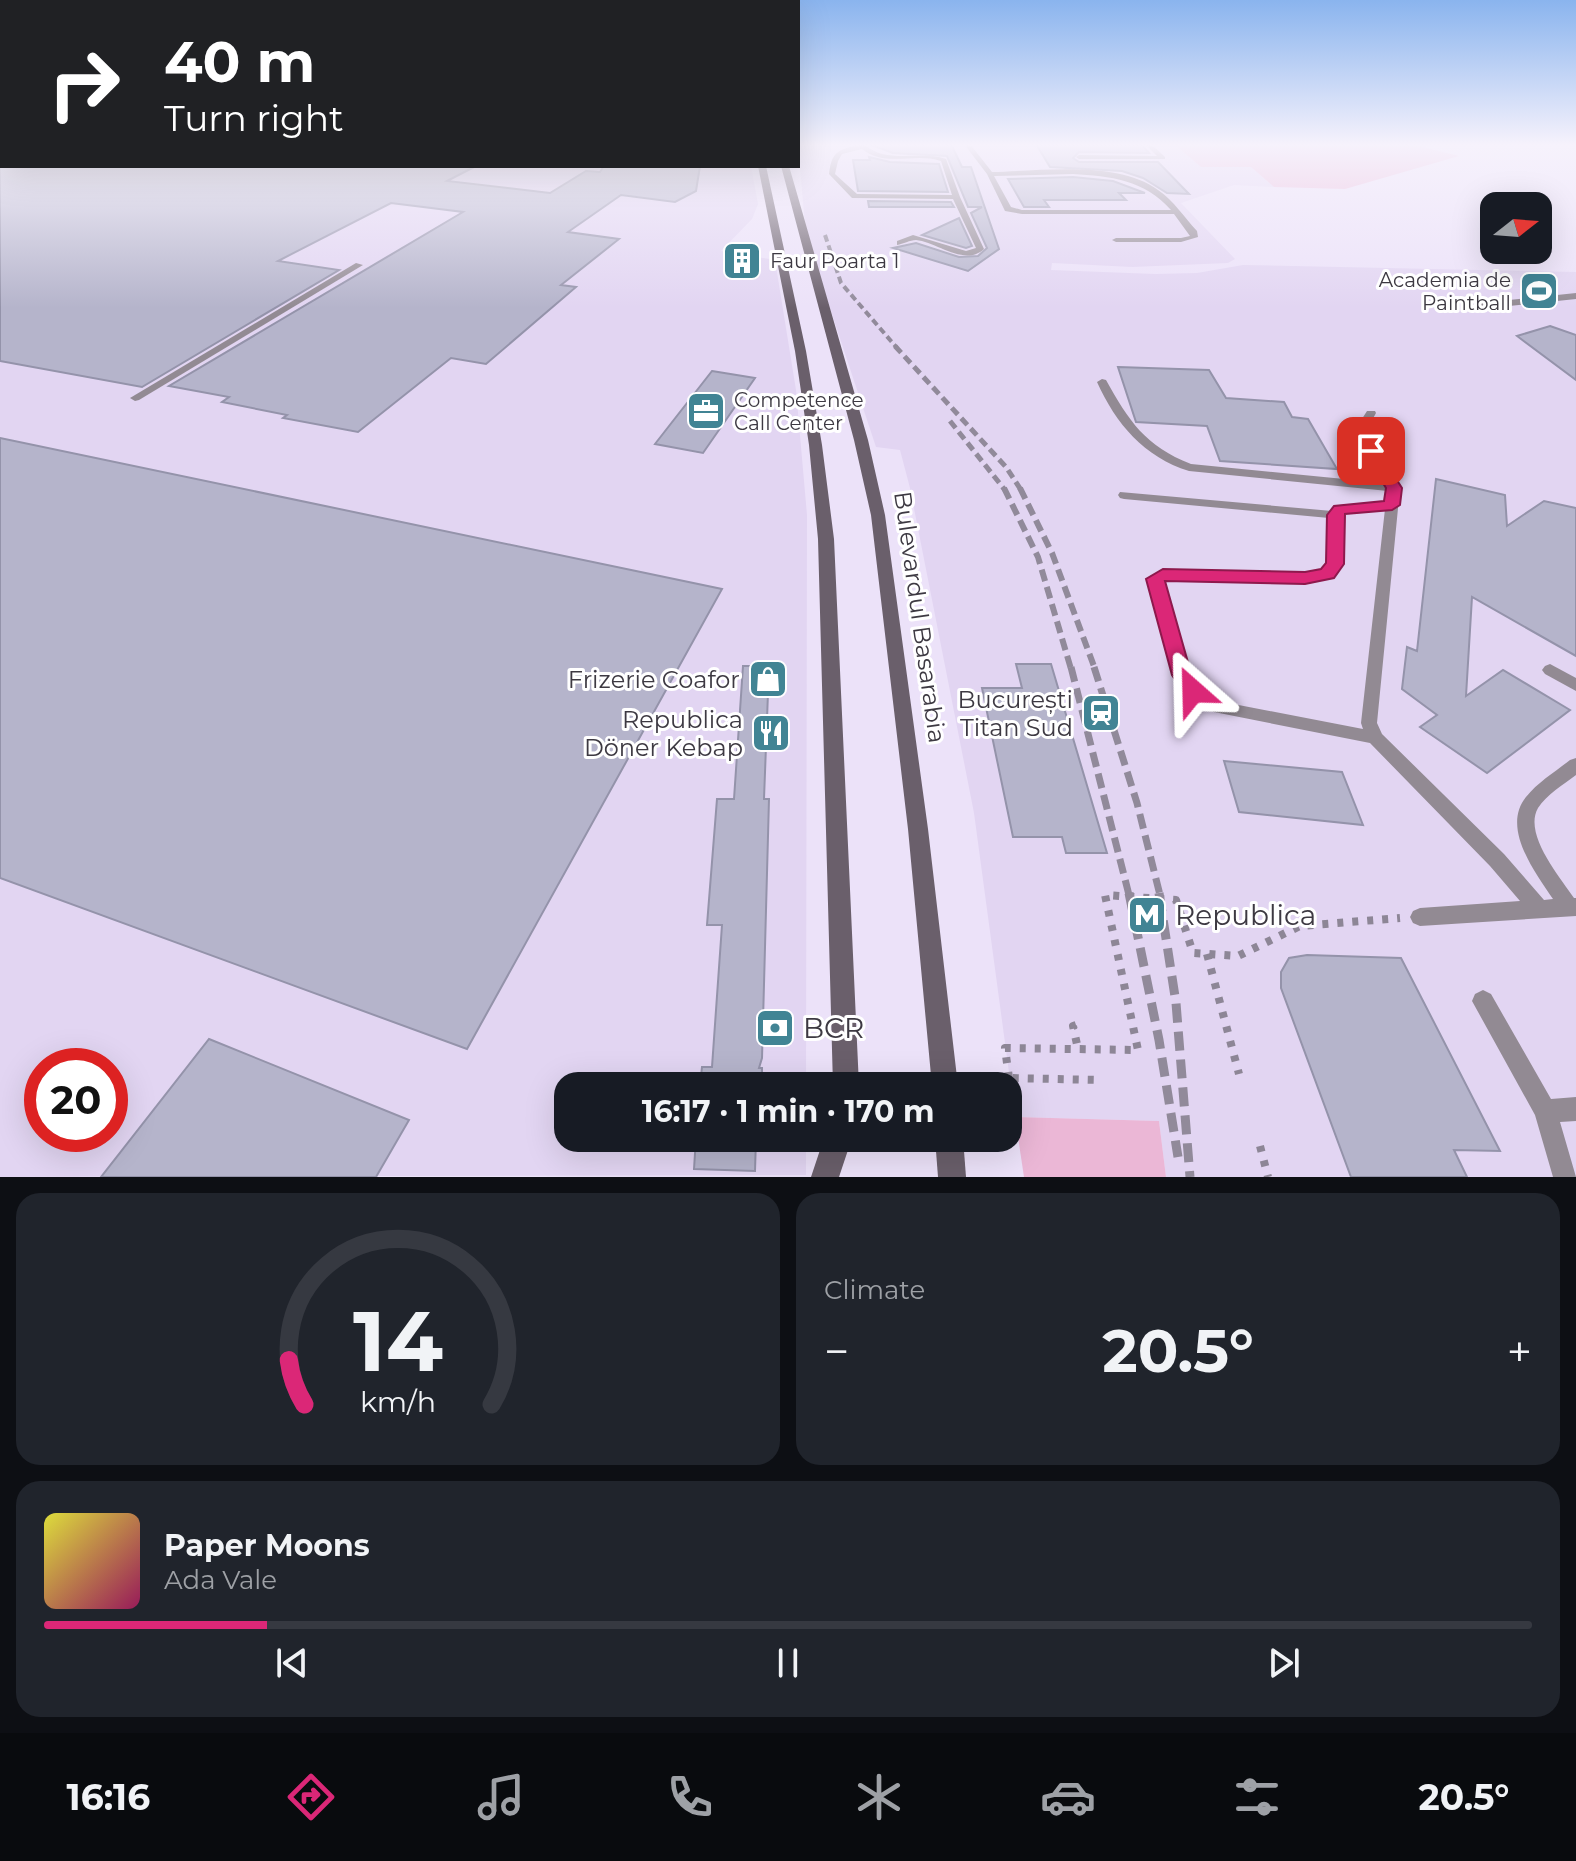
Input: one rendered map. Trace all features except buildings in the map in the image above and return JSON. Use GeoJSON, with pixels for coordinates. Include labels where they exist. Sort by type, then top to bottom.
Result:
{"type":"FeatureCollection","features":[{"type":"Feature","properties":{"kind":"main road"},"geometry":{"type":"LineString","coordinates":[[769,199],[799,340],[821,484],[826,539],[845,1072]]}},
{"type":"Feature","properties":{"kind":"main road","name":"Bulevardul Basarabia"},"geometry":{"type":"LineString","coordinates":[[794,199],[875,500],[918,829],[944,1072]]}},
{"type":"Feature","properties":{"kind":"main road"},"geometry":{"type":"LineString","coordinates":[[825,1177],[833,1152]]}},
{"type":"Feature","properties":{"kind":"main road"},"geometry":{"type":"LineString","coordinates":[[950,1152],[952,1177]]}},
{"type":"Feature","properties":{"kind":"lane"},"geometry":{"type":"LineString","coordinates":[[900,243],[913,237],[966,253],[979,251],[957,199]]}},
{"type":"Feature","properties":{"kind":"lane"},"geometry":{"type":"LineString","coordinates":[[1001,199],[1004,207],[1015,211],[1175,212]]}},
{"type":"Feature","properties":{"kind":"lane"},"geometry":{"type":"LineString","coordinates":[[1116,240],[1181,240],[1194,237],[1194,233],[1162,199]]}},
{"type":"Feature","properties":{"kind":"lane"},"geometry":{"type":"LineString","coordinates":[[135,398],[359,265]]}},
{"type":"Feature","properties":{"kind":"lane"},"geometry":{"type":"LineString","coordinates":[[1480,306],[1576,296]]}},
{"type":"Feature","properties":{"kind":"lane"},"geometry":{"type":"LineString","coordinates":[[1102,382],[1112,407],[1149,450],[1165,460],[1189,467],[1393,496]]}},
{"type":"Feature","properties":{"kind":"lane"},"geometry":{"type":"LineString","coordinates":[[1371,413],[1359,433],[1393,496],[1369,723],[1375,738],[1497,860],[1540,910]]}},
{"type":"Feature","properties":{"kind":"lane"},"geometry":{"type":"LineString","coordinates":[[1124,495],[1335,515]]}},
{"type":"Feature","properties":{"kind":"lane"},"geometry":{"type":"LineString","coordinates":[[1375,738],[1214,706],[1204,699],[1193,691],[1182,675],[1155,579],[1163,575],[1305,578],[1327,574],[1335,564],[1335,515],[1340,509],[1393,496]]}},
{"type":"Feature","properties":{"kind":"lane"},"geometry":{"type":"LineString","coordinates":[[1550,670],[1576,685]]}},
{"type":"Feature","properties":{"kind":"lane"},"geometry":{"type":"LineString","coordinates":[[1420,917],[1573,908],[1525,835],[1525,820],[1529,805],[1576,765]]}},
{"type":"Feature","properties":{"kind":"lane"},"geometry":{"type":"LineString","coordinates":[[1483,1001],[1545,1111],[1565,1177]]}},
{"type":"Feature","properties":{"kind":"lane"},"geometry":{"type":"LineString","coordinates":[[1545,1111],[1576,1109]]}},
{"type":"Feature","properties":{"kind":"path"},"geometry":{"type":"LineString","coordinates":[[1008,1072],[1005,1048],[1138,1050],[1105,895],[1176,900],[1193,953],[1207,954],[1238,956],[1300,926],[1420,917]]}},
{"type":"Feature","properties":{"kind":"path"},"geometry":{"type":"LineString","coordinates":[[1207,954],[1239,1074]]}},
{"type":"Feature","properties":{"kind":"path"},"geometry":{"type":"LineString","coordinates":[[1076,1025],[1073,1026],[1078,1049]]}},
{"type":"Feature","properties":{"kind":"path"},"geometry":{"type":"LineString","coordinates":[[1022,1078],[1100,1080]]}},
{"type":"Feature","properties":{"kind":"path"},"geometry":{"type":"LineString","coordinates":[[1260,1146],[1268,1177]]}},
{"type":"Feature","properties":{"kind":"shaded area"},"geometry":{"type":"Polygon","coordinates":[[[0,199],[757,199],[752,219],[721,251],[775,260],[796,390],[807,515],[806,1072],[554,1072],[554,1152],[806,1152],[806,1175],[0,1177],[0,199]]]}},
{"type":"Feature","properties":{"kind":"shaded area"},"geometry":{"type":"Polygon","coordinates":[[[803,199],[1193,199],[1181,203],[1235,259],[1228,263],[1132,267],[1052,263],[1051,270],[1197,273],[1243,265],[1576,272],[1576,1177],[1166,1177],[1159,1121],[1022,1117],[1022,1072],[1009,1072],[974,813],[910,488],[900,450],[876,447],[806,236],[803,199]]]}},
{"type":"Feature","properties":{"kind":"shaded area"},"geometry":{"type":"Polygon","coordinates":[[[1022,1117],[1159,1121],[1166,1177],[1024,1177],[1020,1152],[1022,1117]]]}},
{"type":"Feature","properties":{"kind":"railway"},"geometry":{"type":"LineString","coordinates":[[825,235],[841,283],[897,348]]}},
{"type":"Feature","properties":{"kind":"railway"},"geometry":{"type":"LineString","coordinates":[[895,346],[1006,467],[1021,490]]}},
{"type":"Feature","properties":{"kind":"railway"},"geometry":{"type":"LineString","coordinates":[[950,421],[1005,490]]}},
{"type":"Feature","properties":{"kind":"railway"},"geometry":{"type":"LineString","coordinates":[[1005,490],[1038,557],[1071,669]]}},
{"type":"Feature","properties":{"kind":"railway"},"geometry":{"type":"LineString","coordinates":[[1021,490],[1052,553],[1095,669]]}},
{"type":"Feature","properties":{"kind":"railway"},"geometry":{"type":"LineString","coordinates":[[1071,667],[1129,895]]}},
{"type":"Feature","properties":{"kind":"railway"},"geometry":{"type":"LineString","coordinates":[[1094,667],[1137,803],[1160,895]]}},
{"type":"Feature","properties":{"kind":"railway"},"geometry":{"type":"LineString","coordinates":[[1129,893],[1159,1040],[1178,1157]]}},
{"type":"Feature","properties":{"kind":"railway"},"geometry":{"type":"LineString","coordinates":[[1159,893],[1176,1003],[1190,1177]]}},
{"type":"Feature","properties":{"kind":"place","name":"Faur Poarta 1"},"geometry":{"type":"Point","coordinates":[742,261]}},
{"type":"Feature","properties":{"kind":"place","name":"Academia de Paintball"},"geometry":{"type":"Point","coordinates":[1539,291]}},
{"type":"Feature","properties":{"kind":"place","name":"Competence Call Center"},"geometry":{"type":"Point","coordinates":[706,411]}},
{"type":"Feature","properties":{"kind":"place","name":"Frizerie Coafor"},"geometry":{"type":"Point","coordinates":[768,679]}},
{"type":"Feature","properties":{"kind":"place","name":"București Titan Sud"},"geometry":{"type":"Point","coordinates":[1101,713]}},
{"type":"Feature","properties":{"kind":"place","name":"Republica Döner Kebap"},"geometry":{"type":"Point","coordinates":[771,733]}},
{"type":"Feature","properties":{"kind":"place","name":"Republica"},"geometry":{"type":"Point","coordinates":[1147,915]}},
{"type":"Feature","properties":{"kind":"place","name":"BCR"},"geometry":{"type":"Point","coordinates":[775,1028]}},
{"type":"Feature","properties":{"kind":"route"},"geometry":{"type":"LineString","coordinates":[[1193,691],[1182,675],[1155,579],[1163,575],[1305,578],[1327,574],[1335,564],[1335,515],[1340,509],[1392,505],[1394,488],[1371,451]]}}]}
